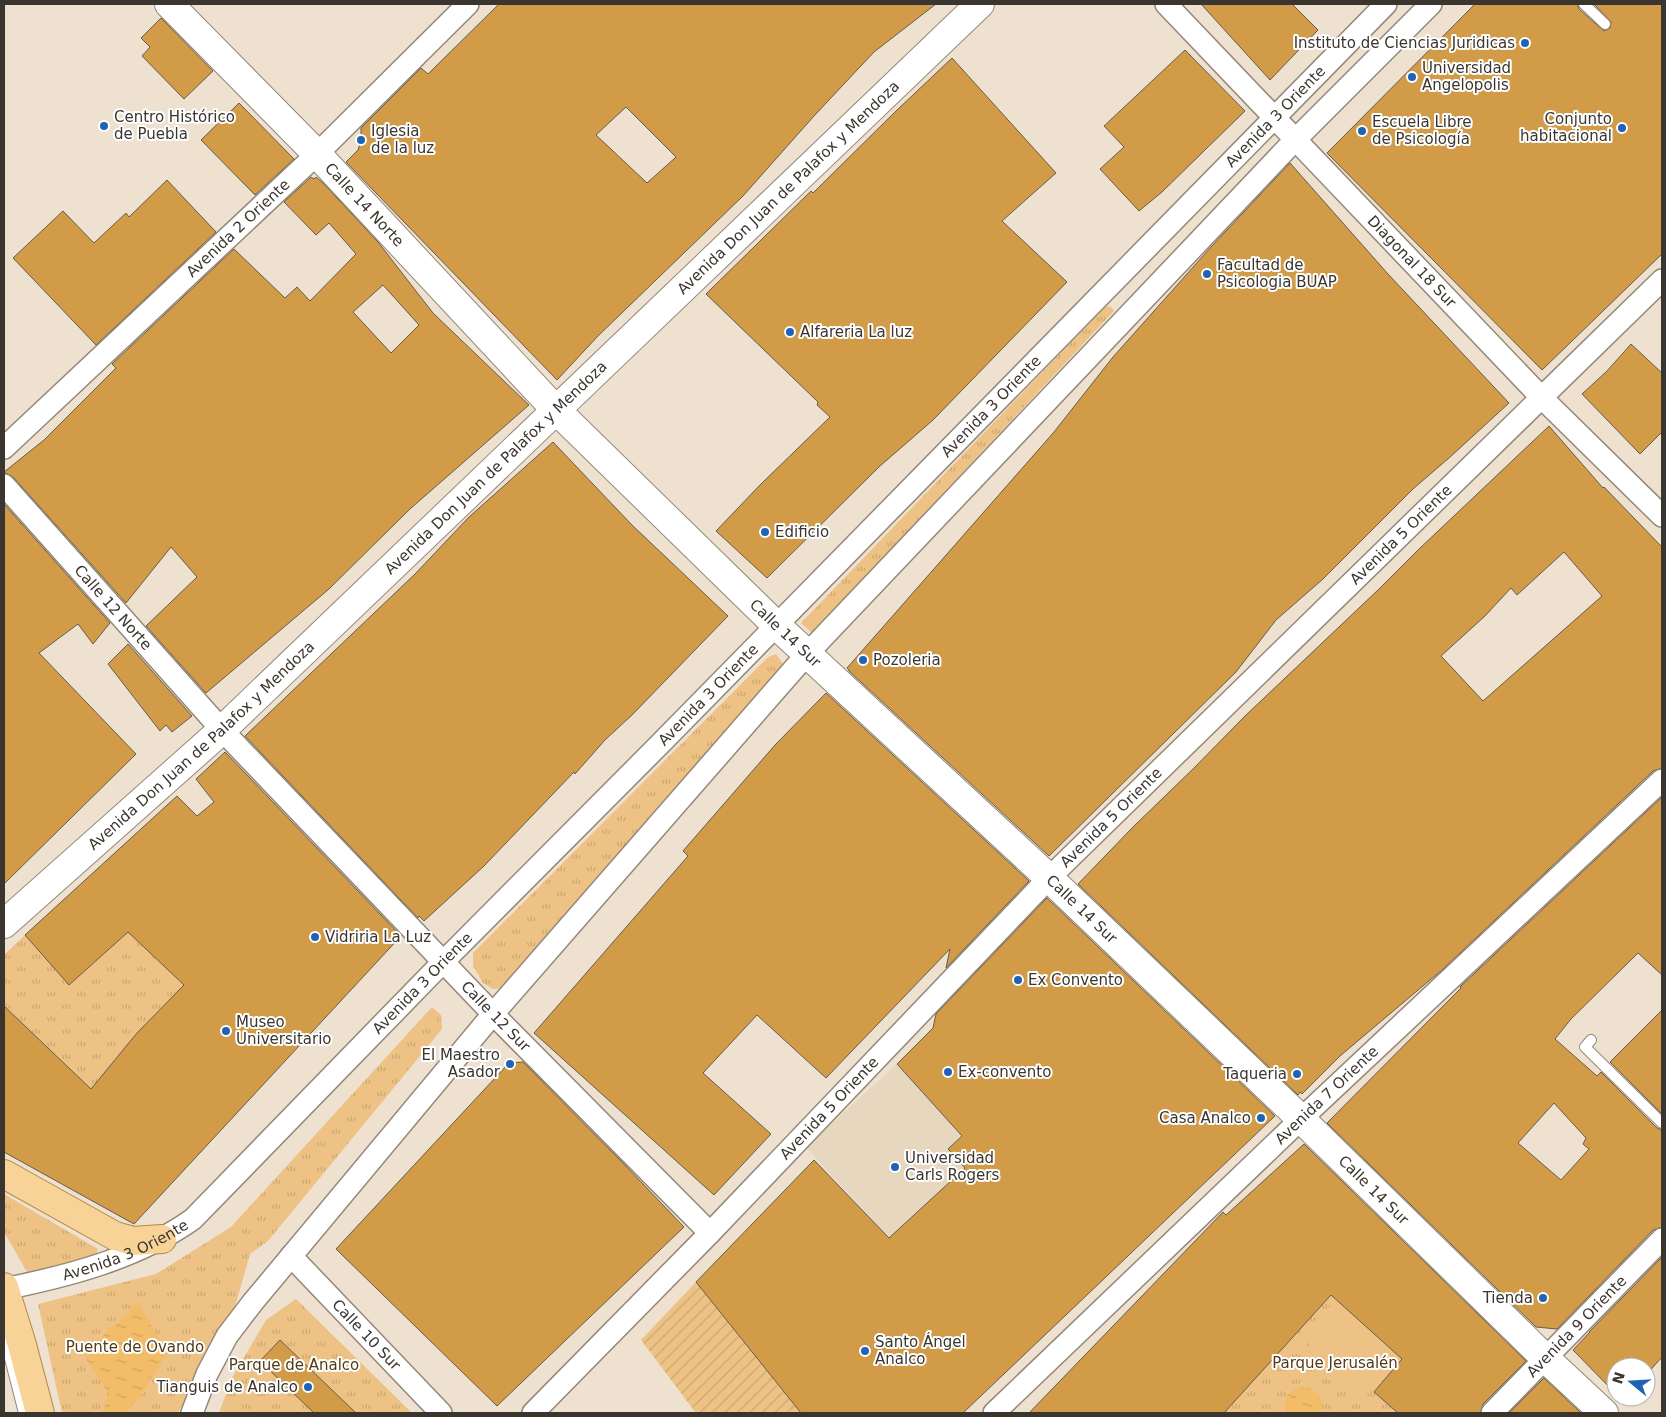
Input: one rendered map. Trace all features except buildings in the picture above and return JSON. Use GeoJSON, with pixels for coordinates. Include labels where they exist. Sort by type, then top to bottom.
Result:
{"type":"FeatureCollection","features":[{"type":"Feature","properties":{"kind":"main road","name":"Calle 14 Norte"},"geometry":{"type":"LineString","coordinates":[[169,4],[316,154],[555,409]]}},
{"type":"Feature","properties":{"kind":"main road","name":"Avenida Don Juan de Palafox y Mendoza"},"geometry":{"type":"LineString","coordinates":[[4,924],[222,730],[980,4]]}},
{"type":"Feature","properties":{"kind":"main road","name":"Calle 14 Sur"},"geometry":{"type":"LineString","coordinates":[[555,409],[776,625],[1049,878],[1604,1413]]}},
{"type":"Feature","properties":{"kind":"main road"},"geometry":{"type":"LineString","coordinates":[[4,1174],[115,1236],[134,1241],[162,1239]]}},
{"type":"Feature","properties":{"kind":"main road"},"geometry":{"type":"LineString","coordinates":[[4,1288],[22,1345],[40,1413]]}},
{"type":"Feature","properties":{"kind":"street","name":"Avenida 2 Oriente"},"geometry":{"type":"LineString","coordinates":[[4,448],[316,154],[468,4]]}},
{"type":"Feature","properties":{"kind":"street","name":"Diagonal 18 Sur"},"geometry":{"type":"LineString","coordinates":[[1166,4],[1542,397],[1662,516]]}},
{"type":"Feature","properties":{"kind":"street","name":"Avenida 3 Oriente"},"geometry":{"type":"LineString","coordinates":[[4,1288],[39,1283],[120,1256],[162,1239],[193,1220],[443,962],[663,741],[1386,4]]}},
{"type":"Feature","properties":{"kind":"street","name":"Avenida 3 Oriente"},"geometry":{"type":"LineString","coordinates":[[192,1413],[208,1374],[227,1336],[253,1302],[493,1014],[807,654],[1295,140],[1431,4]]}},
{"type":"Feature","properties":{"kind":"street","name":"Avenida 5 Oriente"},"geometry":{"type":"LineString","coordinates":[[533,1413],[710,1233],[1049,878],[1662,280]]}},
{"type":"Feature","properties":{"kind":"street","name":"Calle 12 Norte"},"geometry":{"type":"LineString","coordinates":[[4,485],[222,730]]}},
{"type":"Feature","properties":{"kind":"street","name":"Calle 12 Sur"},"geometry":{"type":"LineString","coordinates":[[222,730],[493,1014],[710,1233]]}},
{"type":"Feature","properties":{"kind":"street","name":"Avenida 7 Oriente"},"geometry":{"type":"LineString","coordinates":[[994,1413],[1301,1119],[1662,780]]}},
{"type":"Feature","properties":{"kind":"street","name":"Avenida 9 Oriente"},"geometry":{"type":"LineString","coordinates":[[1492,1413],[1662,1239]]}},
{"type":"Feature","properties":{"kind":"street","name":"Calle 10 Sur"},"geometry":{"type":"LineString","coordinates":[[291,1256],[441,1413]]}},
{"type":"Feature","properties":{"kind":"lane"},"geometry":{"type":"LineString","coordinates":[[1584,4],[1605,24]]}},
{"type":"Feature","properties":{"kind":"lane"},"geometry":{"type":"LineString","coordinates":[[1591,1040],[1585,1047],[1662,1123]]}},
{"type":"Feature","properties":{"kind":"lane"},"geometry":{"type":"LineString","coordinates":[[4,1335],[24,1413]]}},
{"type":"Feature","properties":{"kind":"shaded area","name":"Universidad Carls Rogers"},"geometry":{"type":"Polygon","coordinates":[[[897,1064],[961,1136],[948,1149],[989,1195],[946,1186],[889,1238],[806,1147],[897,1064]]]}},
{"type":"Feature","properties":{"kind":"green space"},"geometry":{"type":"Polygon","coordinates":[[[1106,306],[1111,307],[1114,311],[812,633],[801,623],[1106,306]]]}},
{"type":"Feature","properties":{"kind":"green space"},"geometry":{"type":"Polygon","coordinates":[[[776,654],[783,664],[782,669],[507,988],[493,989],[483,983],[473,966],[473,953],[768,657],[776,654]]]}},
{"type":"Feature","properties":{"kind":"green space"},"geometry":{"type":"Polygon","coordinates":[[[128,932],[184,985],[137,1033],[106,1073],[64,1118],[67,1066],[4,1006],[4,955],[25,935],[69,985],[128,932]]]}},
{"type":"Feature","properties":{"kind":"green space","name":"Puente de Ovando"},"geometry":{"type":"Polygon","coordinates":[[[432,1007],[441,1015],[442,1029],[268,1241],[250,1254],[234,1310],[178,1413],[62,1413],[38,1304],[156,1274],[231,1227],[432,1007]]]}},
{"type":"Feature","properties":{"kind":"green space"},"geometry":{"type":"Polygon","coordinates":[[[4,1194],[98,1249],[96,1256],[30,1277],[4,1232],[4,1194]]]}},
{"type":"Feature","properties":{"kind":"green space"},"geometry":{"type":"Polygon","coordinates":[[[696,1282],[801,1413],[696,1413],[641,1340],[696,1282]]]}},
{"type":"Feature","properties":{"kind":"green space","name":"Parque Jerusalén"},"geometry":{"type":"Polygon","coordinates":[[[1331,1295],[1402,1359],[1374,1392],[1398,1413],[1224,1413],[1331,1295]]]}},
{"type":"Feature","properties":{"kind":"green space","name":"Parque de Analco"},"geometry":{"type":"Polygon","coordinates":[[[296,1299],[412,1413],[219,1413],[232,1378],[266,1320],[296,1299]]]}},
{"type":"Feature","properties":{"kind":"green space"},"geometry":{"type":"Polygon","coordinates":[[[1335,1301],[1399,1360],[1365,1396],[1301,1337],[1335,1301]]]}},
{"type":"Feature","properties":{"kind":"water"},"geometry":{"type":"Polygon","coordinates":[[[138,1302],[168,1354],[142,1394],[126,1413],[102,1413],[109,1394],[83,1353],[102,1338],[109,1327],[119,1322],[138,1302]]]}},
{"type":"Feature","properties":{"kind":"water"},"geometry":{"type":"Polygon","coordinates":[[[1299,1387],[1305,1387],[1318,1394],[1322,1402],[1321,1413],[1286,1413],[1285,1401],[1287,1397],[1299,1387]]]}},
{"type":"Feature","properties":{"kind":"place","name":"Instituto de Ciencias Juridicas"},"geometry":{"type":"Point","coordinates":[1525,43]}},
{"type":"Feature","properties":{"kind":"place","name":"Universidad Angelopolis"},"geometry":{"type":"Point","coordinates":[1412,77]}},
{"type":"Feature","properties":{"kind":"place","name":"Centro Histórico de Puebla"},"geometry":{"type":"Point","coordinates":[104,126]}},
{"type":"Feature","properties":{"kind":"place","name":"Conjunto habitacional"},"geometry":{"type":"Point","coordinates":[1622,128]}},
{"type":"Feature","properties":{"kind":"place","name":"Escuela Libre de Psicología"},"geometry":{"type":"Point","coordinates":[1362,131]}},
{"type":"Feature","properties":{"kind":"place","name":"Iglesia de la luz"},"geometry":{"type":"Point","coordinates":[361,140]}},
{"type":"Feature","properties":{"kind":"place","name":"Facultad de Psicologia BUAP"},"geometry":{"type":"Point","coordinates":[1207,274]}},
{"type":"Feature","properties":{"kind":"place","name":"Alfareria La luz"},"geometry":{"type":"Point","coordinates":[790,332]}},
{"type":"Feature","properties":{"kind":"place","name":"Edificio"},"geometry":{"type":"Point","coordinates":[765,532]}},
{"type":"Feature","properties":{"kind":"place","name":"Pozoleria"},"geometry":{"type":"Point","coordinates":[863,660]}},
{"type":"Feature","properties":{"kind":"place","name":"Vidriria La Luz"},"geometry":{"type":"Point","coordinates":[315,937]}},
{"type":"Feature","properties":{"kind":"place","name":"Ex Convento"},"geometry":{"type":"Point","coordinates":[1018,980]}},
{"type":"Feature","properties":{"kind":"place","name":"Museo Universitario"},"geometry":{"type":"Point","coordinates":[226,1031]}},
{"type":"Feature","properties":{"kind":"place","name":"El Maestro Asador"},"geometry":{"type":"Point","coordinates":[510,1064]}},
{"type":"Feature","properties":{"kind":"place","name":"Ex-convento"},"geometry":{"type":"Point","coordinates":[948,1072]}},
{"type":"Feature","properties":{"kind":"place","name":"Taqueria"},"geometry":{"type":"Point","coordinates":[1297,1074]}},
{"type":"Feature","properties":{"kind":"place","name":"Casa Analco"},"geometry":{"type":"Point","coordinates":[1261,1118]}},
{"type":"Feature","properties":{"kind":"place","name":"Universidad Carls Rogers"},"geometry":{"type":"Point","coordinates":[895,1167]}},
{"type":"Feature","properties":{"kind":"place","name":"Tienda"},"geometry":{"type":"Point","coordinates":[1543,1298]}},
{"type":"Feature","properties":{"kind":"place","name":"Santo Ángel Analco"},"geometry":{"type":"Point","coordinates":[865,1351]}},
{"type":"Feature","properties":{"kind":"place","name":"Tianguis de Analco"},"geometry":{"type":"Point","coordinates":[308,1387]}}]}
